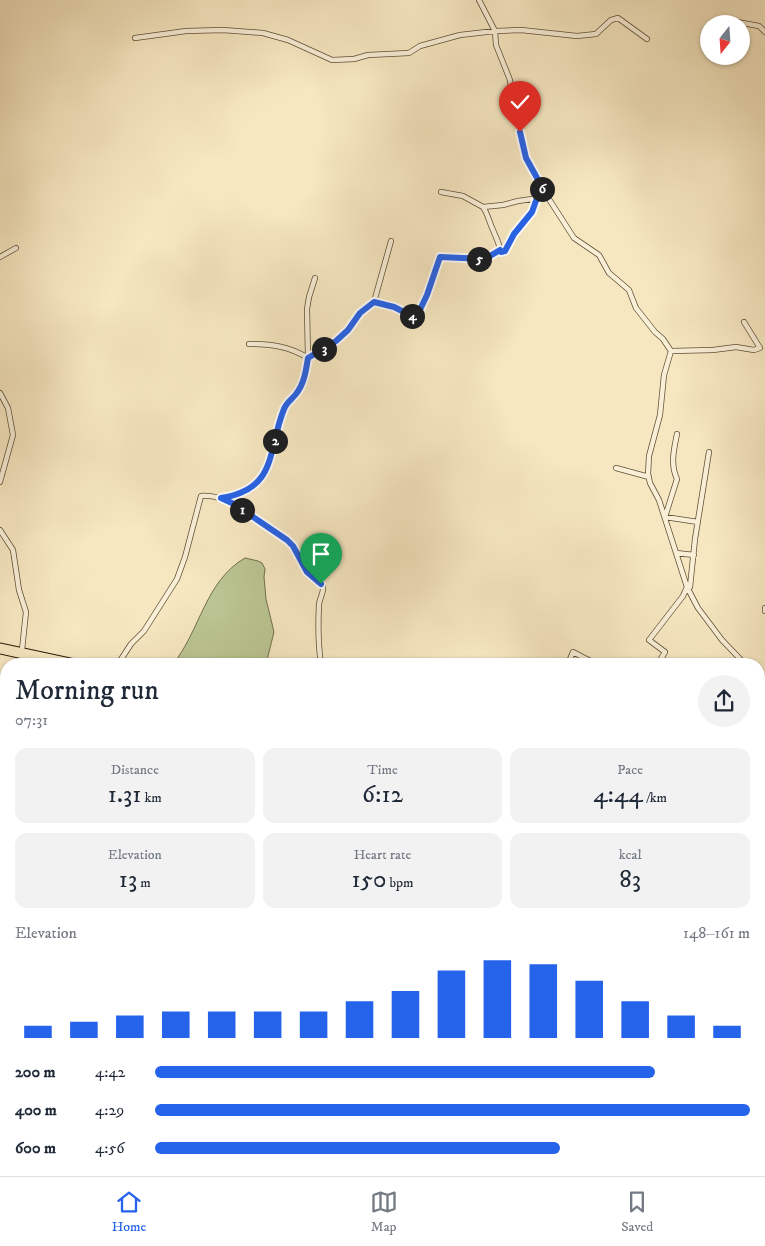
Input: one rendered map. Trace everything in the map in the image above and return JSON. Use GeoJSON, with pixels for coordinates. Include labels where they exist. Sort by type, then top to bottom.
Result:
{"type":"FeatureCollection","features":[{"type":"Feature","properties":{"kind":"main road"},"geometry":{"type":"LineString","coordinates":[[0,646],[57,658]]}},
{"type":"Feature","properties":{"kind":"main road"},"geometry":{"type":"LineString","coordinates":[[0,651],[32,658]]}},
{"type":"Feature","properties":{"kind":"street"},"geometry":{"type":"LineString","coordinates":[[479,0],[495,31],[496,45],[510,80],[526,158],[547,196],[574,238],[599,255],[609,273],[629,290],[636,308],[655,332],[663,338],[671,351],[664,375],[660,415],[649,456],[648,477],[659,500],[687,587],[698,608],[722,640],[739,658]]}},
{"type":"Feature","properties":{"kind":"street"},"geometry":{"type":"LineString","coordinates":[[135,38],[186,30],[263,33],[288,40],[332,60],[354,60],[368,55],[409,53],[420,46],[460,35],[495,31],[520,30],[577,36],[596,34],[611,20],[618,18],[647,39]]}},
{"type":"Feature","properties":{"kind":"street"},"geometry":{"type":"LineString","coordinates":[[750,24],[759,26],[765,32]]}},
{"type":"Feature","properties":{"kind":"street"},"geometry":{"type":"LineString","coordinates":[[441,192],[471,199],[483,206],[493,231],[498,238],[500,250]]}},
{"type":"Feature","properties":{"kind":"street"},"geometry":{"type":"LineString","coordinates":[[483,206],[503,205],[547,196]]}},
{"type":"Feature","properties":{"kind":"street"},"geometry":{"type":"LineString","coordinates":[[374,302],[394,307],[416,318],[427,295],[440,257],[485,259],[500,250],[501,252],[505,251],[514,234],[532,212],[537,198]]}},
{"type":"Feature","properties":{"kind":"street"},"geometry":{"type":"LineString","coordinates":[[308,358],[336,341],[348,330],[360,313],[374,302],[391,241]]}},
{"type":"Feature","properties":{"kind":"street"},"geometry":{"type":"LineString","coordinates":[[0,257],[16,248]]}},
{"type":"Feature","properties":{"kind":"street"},"geometry":{"type":"LineString","coordinates":[[221,498],[237,496],[251,489],[263,476],[269,463],[285,406],[299,390],[306,374],[308,358],[307,310],[315,278]]}},
{"type":"Feature","properties":{"kind":"street"},"geometry":{"type":"LineString","coordinates":[[671,351],[713,350],[736,347],[754,350],[760,348],[744,322]]}},
{"type":"Feature","properties":{"kind":"street"},"geometry":{"type":"LineString","coordinates":[[249,344],[274,344],[298,352],[308,358]]}},
{"type":"Feature","properties":{"kind":"street"},"geometry":{"type":"LineString","coordinates":[[0,393],[8,408],[13,435],[0,482]]}},
{"type":"Feature","properties":{"kind":"street"},"geometry":{"type":"LineString","coordinates":[[665,517],[677,479],[674,471],[673,456],[677,434]]}},
{"type":"Feature","properties":{"kind":"street"},"geometry":{"type":"LineString","coordinates":[[662,658],[666,652],[649,640],[683,596],[687,587],[690,587],[695,539],[709,452]]}},
{"type":"Feature","properties":{"kind":"street"},"geometry":{"type":"LineString","coordinates":[[616,468],[648,477]]}},
{"type":"Feature","properties":{"kind":"street"},"geometry":{"type":"LineString","coordinates":[[122,658],[131,644],[144,631],[177,579],[202,496],[207,495],[221,498],[234,504],[287,540],[293,546],[307,572],[323,586],[323,592],[320,596],[318,625],[321,658]]}},
{"type":"Feature","properties":{"kind":"street"},"geometry":{"type":"LineString","coordinates":[[665,517],[698,522]]}},
{"type":"Feature","properties":{"kind":"street"},"geometry":{"type":"LineString","coordinates":[[0,530],[13,550],[19,590],[26,612],[22,650]]}},
{"type":"Feature","properties":{"kind":"street"},"geometry":{"type":"LineString","coordinates":[[676,553],[694,555]]}},
{"type":"Feature","properties":{"kind":"street"},"geometry":{"type":"LineString","coordinates":[[570,658],[573,652],[584,658]]}},
{"type":"Feature","properties":{"kind":"green space"},"geometry":{"type":"Polygon","coordinates":[[[245,558],[262,563],[265,569],[266,599],[274,632],[268,658],[177,658],[212,593],[232,568],[245,558]]]}},
{"type":"Feature","properties":{"kind":"route"},"geometry":{"type":"LineString","coordinates":[[321,584],[307,572],[293,546],[287,540],[234,504],[221,498],[237,496],[251,489],[263,476],[269,463],[285,406],[299,390],[306,374],[308,358],[336,341],[348,330],[360,313],[374,302],[394,307],[416,318],[427,295],[440,257],[485,259],[500,250],[501,252],[505,251],[514,234],[532,212],[537,198],[547,196],[526,158],[520,132]]}}]}
